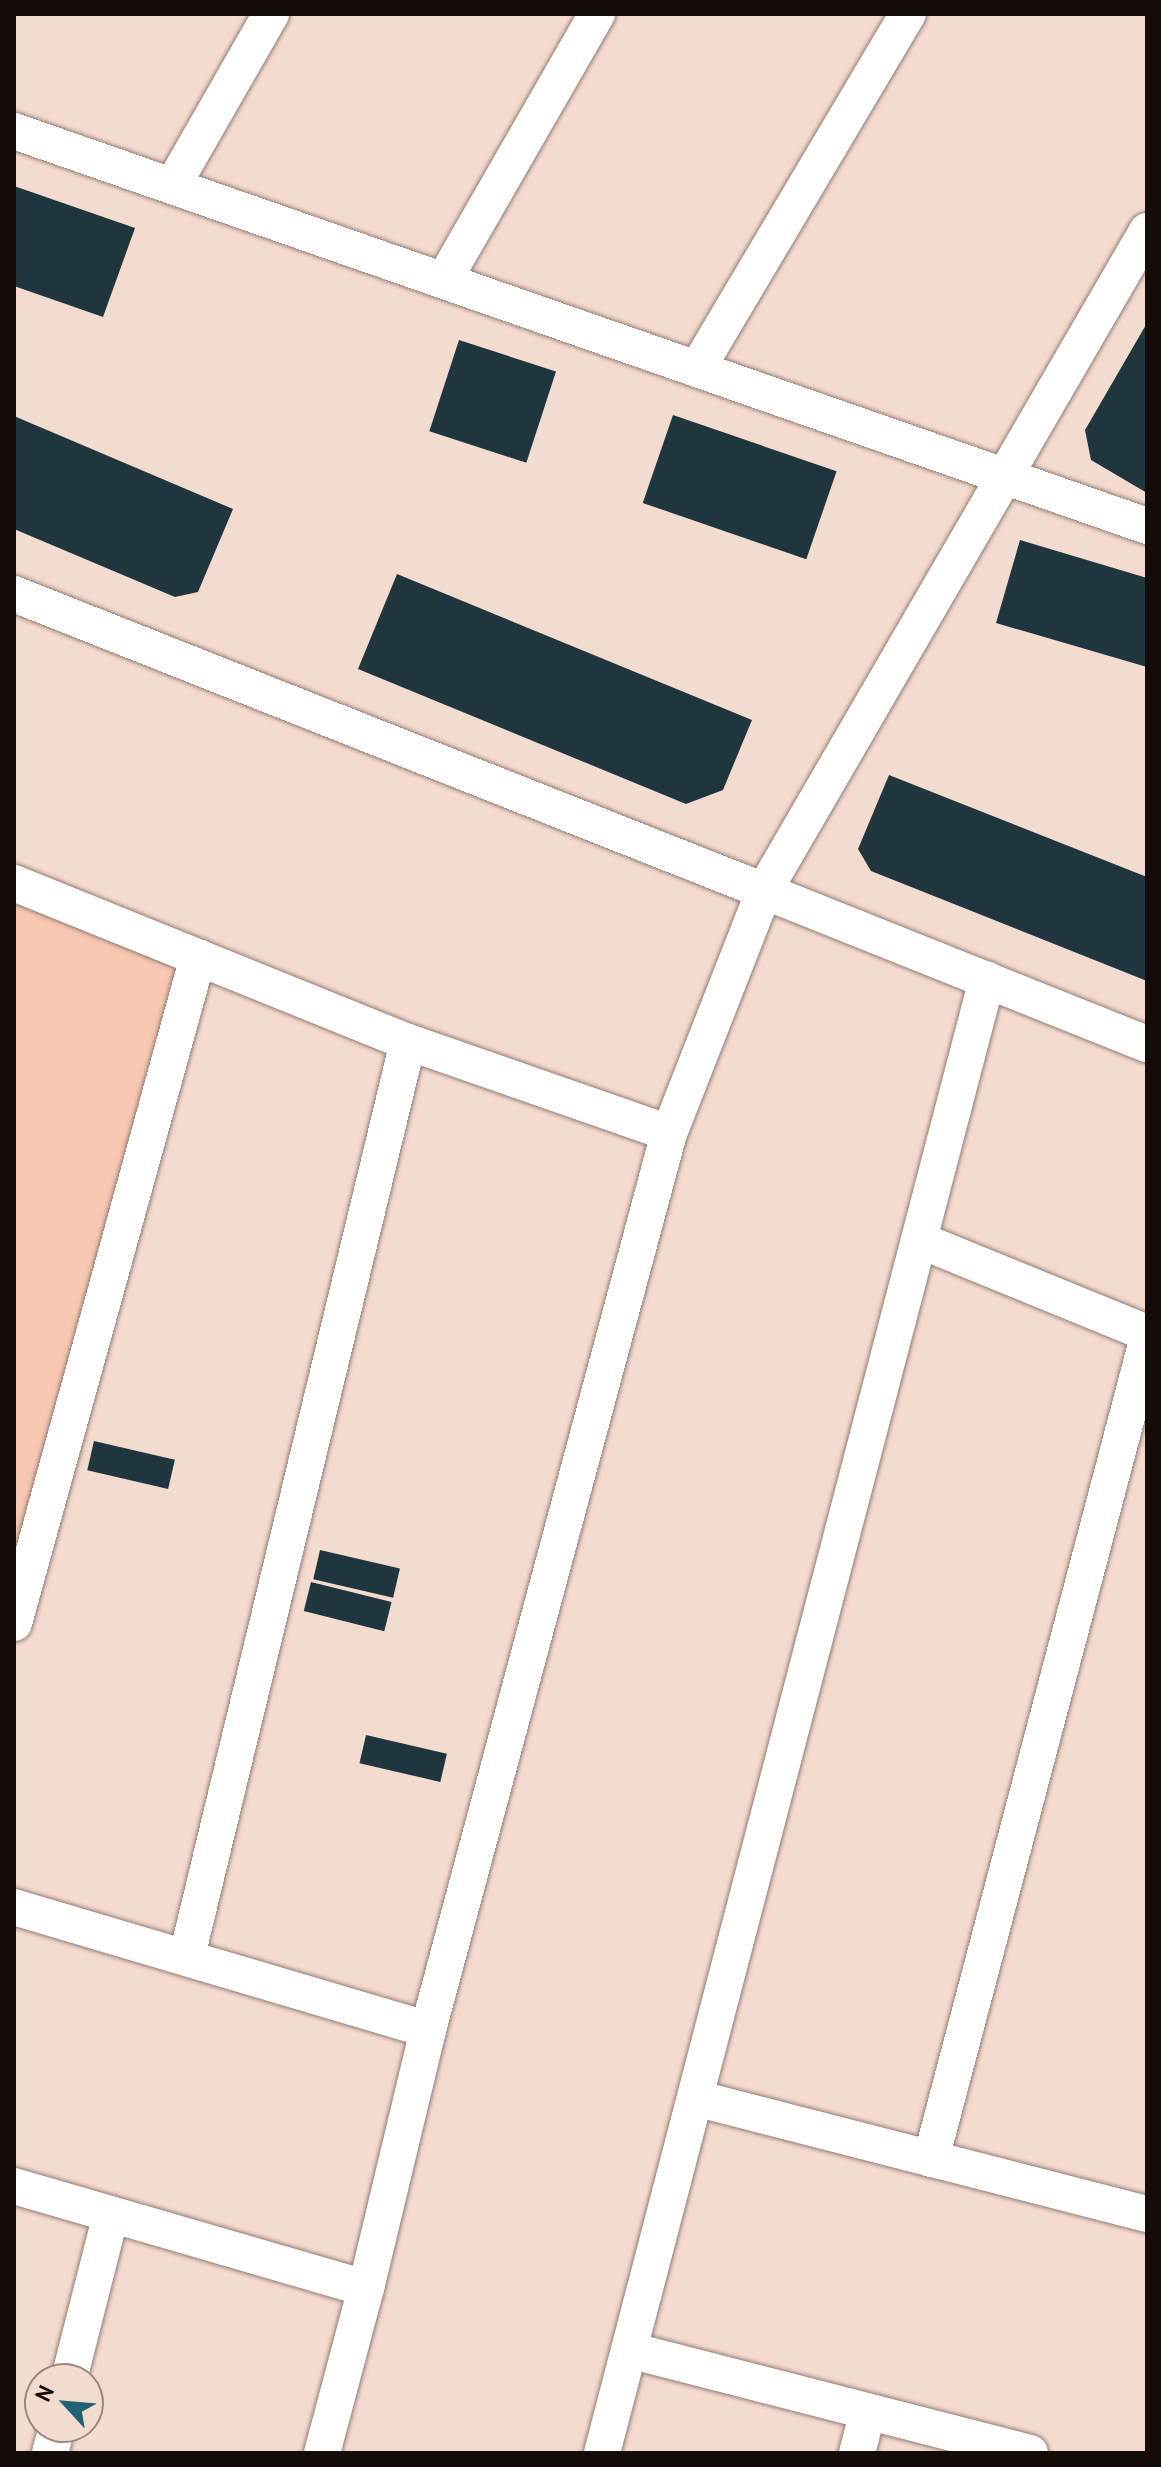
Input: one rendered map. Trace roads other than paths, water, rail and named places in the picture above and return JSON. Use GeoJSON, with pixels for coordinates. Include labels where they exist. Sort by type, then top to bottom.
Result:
{"type":"FeatureCollection","features":[{"type":"Feature","properties":{"kind":"street"},"geometry":{"type":"LineString","coordinates":[[173,185],[271,14]]}},
{"type":"Feature","properties":{"kind":"street"},"geometry":{"type":"LineString","coordinates":[[444,280],[597,14]]}},
{"type":"Feature","properties":{"kind":"street"},"geometry":{"type":"LineString","coordinates":[[697,369],[908,14]]}},
{"type":"Feature","properties":{"kind":"street"},"geometry":{"type":"LineString","coordinates":[[14,131],[1147,526]]}},
{"type":"Feature","properties":{"kind":"street"},"geometry":{"type":"LineString","coordinates":[[322,2453],[366,2288],[428,2030],[669,1133],[720,996],[764,891],[1147,231]]}},
{"type":"Feature","properties":{"kind":"street"},"geometry":{"type":"LineString","coordinates":[[14,594],[1147,1044]]}},
{"type":"Feature","properties":{"kind":"street"},"geometry":{"type":"LineString","coordinates":[[14,883],[408,1042],[669,1133]]}},
{"type":"Feature","properties":{"kind":"street"},"geometry":{"type":"LineString","coordinates":[[17,1601],[198,957]]}},
{"type":"Feature","properties":{"kind":"street"},"geometry":{"type":"LineString","coordinates":[[602,2453],[987,979]]}},
{"type":"Feature","properties":{"kind":"street"},"geometry":{"type":"LineString","coordinates":[[187,1956],[408,1042]]}},
{"type":"Feature","properties":{"kind":"street"},"geometry":{"type":"LineString","coordinates":[[919,1240],[1147,1333]]}},
{"type":"Feature","properties":{"kind":"street"},"geometry":{"type":"LineString","coordinates":[[931,2159],[1147,1341]]}},
{"type":"Feature","properties":{"kind":"street"},"geometry":{"type":"LineString","coordinates":[[14,1907],[428,2030]]}},
{"type":"Feature","properties":{"kind":"street"},"geometry":{"type":"LineString","coordinates":[[695,2098],[1147,2214]]}},
{"type":"Feature","properties":{"kind":"street"},"geometry":{"type":"LineString","coordinates":[[14,2186],[366,2288]]}},
{"type":"Feature","properties":{"kind":"street"},"geometry":{"type":"LineString","coordinates":[[73,2363],[111,2214]]}},
{"type":"Feature","properties":{"kind":"street"},"geometry":{"type":"LineString","coordinates":[[629,2350],[1030,2453]]}},
{"type":"Feature","properties":{"kind":"street"},"geometry":{"type":"LineString","coordinates":[[857,2453],[868,2411]]}}]}
